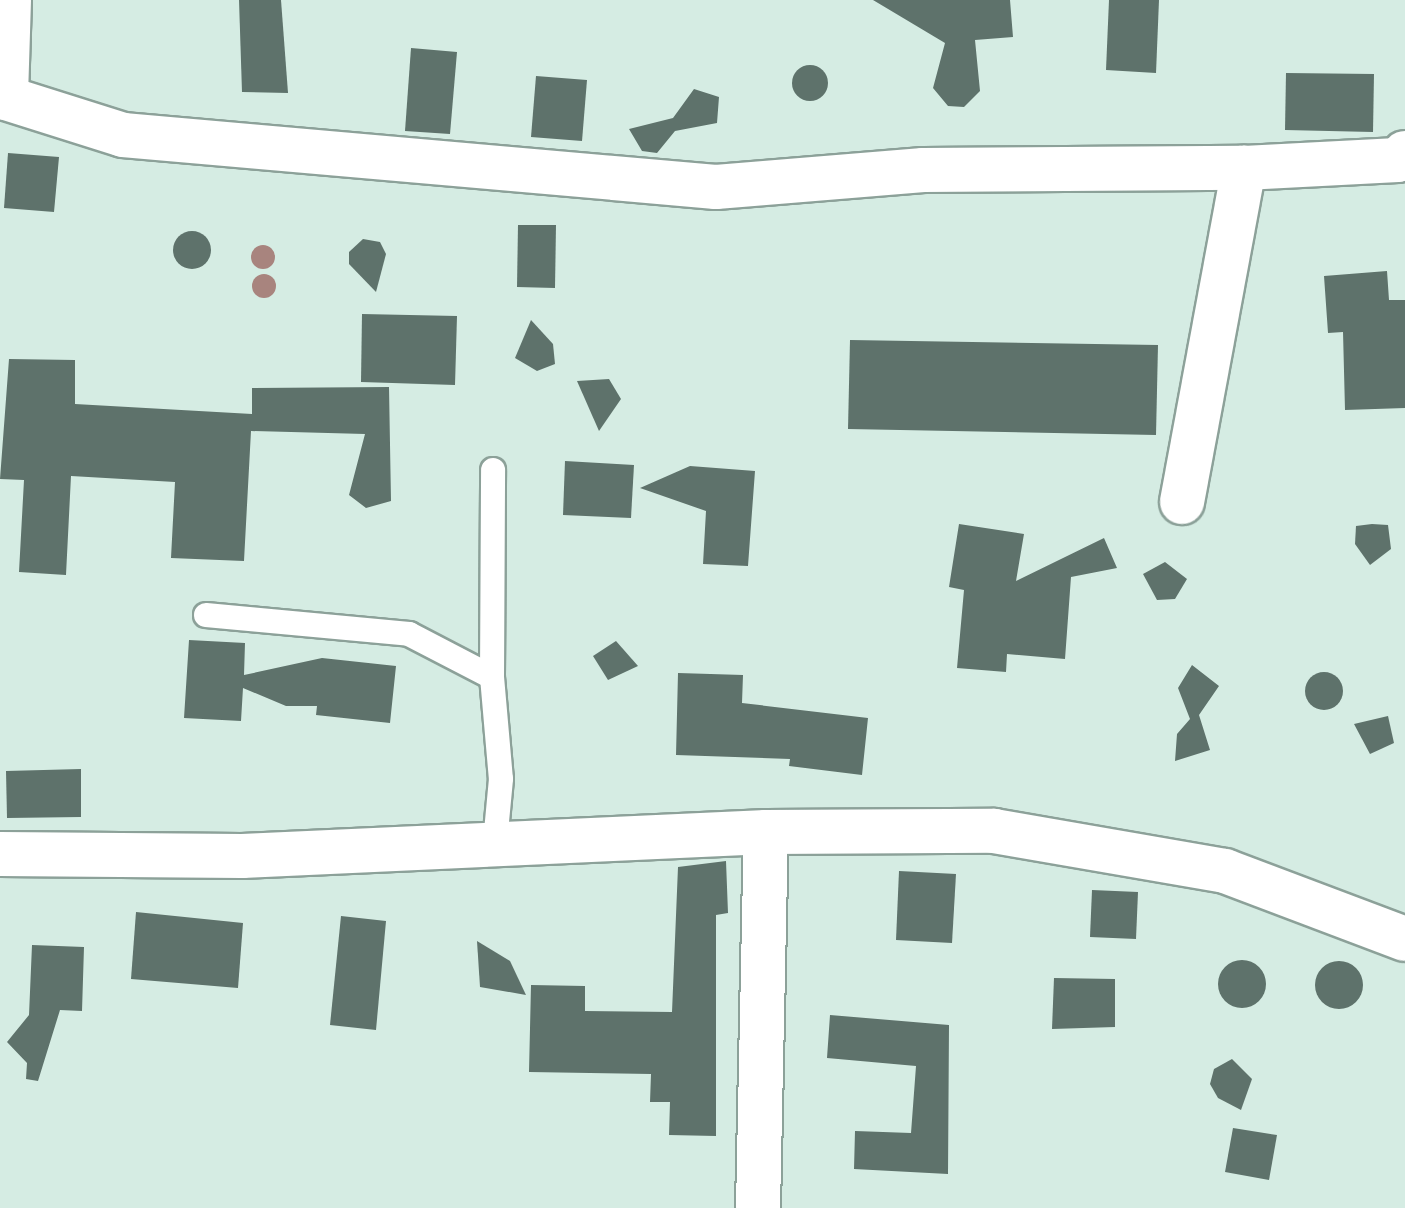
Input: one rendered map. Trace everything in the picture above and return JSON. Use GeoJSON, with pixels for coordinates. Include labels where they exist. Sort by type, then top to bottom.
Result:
{"type":"FeatureCollection","features":[{"type":"Feature","properties":{"kind":"street"},"geometry":{"type":"LineString","coordinates":[[9,0],[6,98],[123,135],[716,187],[923,170],[1244,168],[1398,160],[1405,153]]}},
{"type":"Feature","properties":{"kind":"street"},"geometry":{"type":"LineString","coordinates":[[1182,502],[1244,168]]}},
{"type":"Feature","properties":{"kind":"street"},"geometry":{"type":"LineString","coordinates":[[758,1208],[766,832]]}},
{"type":"Feature","properties":{"kind":"street"},"geometry":{"type":"LineString","coordinates":[[0,854],[242,856],[495,842],[766,832],[1031,835],[1225,871],[1405,939]]}},
{"type":"Feature","properties":{"kind":"lane"},"geometry":{"type":"LineString","coordinates":[[493,470],[492,677],[501,779],[495,842]]}},
{"type":"Feature","properties":{"kind":"lane"},"geometry":{"type":"LineString","coordinates":[[206,615],[409,634],[492,677]]}},
{"type":"Feature","properties":{"kind":"building"},"geometry":{"type":"Polygon","coordinates":[[[239,0],[281,0],[288,93],[242,92],[239,0]]]}},
{"type":"Feature","properties":{"kind":"building"},"geometry":{"type":"Polygon","coordinates":[[[873,0],[1010,0],[1013,37],[975,40],[980,91],[964,107],[948,106],[933,88],[945,43],[873,0]]]}},
{"type":"Feature","properties":{"kind":"building"},"geometry":{"type":"Polygon","coordinates":[[[1109,0],[1159,0],[1156,73],[1106,70],[1109,0]]]}},
{"type":"Feature","properties":{"kind":"building"},"geometry":{"type":"Polygon","coordinates":[[[411,48],[457,52],[450,134],[405,131],[411,48]]]}},
{"type":"Feature","properties":{"kind":"building"},"geometry":{"type":"Polygon","coordinates":[[[810,65],[823,70],[828,83],[823,96],[810,101],[797,96],[792,83],[797,70],[810,65]]]}},
{"type":"Feature","properties":{"kind":"building"},"geometry":{"type":"Polygon","coordinates":[[[1286,73],[1374,74],[1373,132],[1285,130],[1286,73]]]}},
{"type":"Feature","properties":{"kind":"building"},"geometry":{"type":"Polygon","coordinates":[[[536,76],[587,80],[582,141],[531,137],[536,76]]]}},
{"type":"Feature","properties":{"kind":"building"},"geometry":{"type":"Polygon","coordinates":[[[694,89],[719,97],[717,123],[675,131],[657,153],[642,151],[629,129],[673,118],[694,89]]]}},
{"type":"Feature","properties":{"kind":"building"},"geometry":{"type":"Polygon","coordinates":[[[8,153],[59,157],[54,212],[4,208],[8,153]]]}},
{"type":"Feature","properties":{"kind":"building"},"geometry":{"type":"Polygon","coordinates":[[[518,225],[556,225],[555,288],[517,287],[518,225]]]}},
{"type":"Feature","properties":{"kind":"building"},"geometry":{"type":"Polygon","coordinates":[[[192,231],[206,236],[211,250],[206,264],[192,269],[178,264],[173,250],[178,236],[192,231]]]}},
{"type":"Feature","properties":{"kind":"building"},"geometry":{"type":"Polygon","coordinates":[[[363,239],[380,242],[386,254],[376,292],[349,264],[349,252],[363,239]]]}},
{"type":"Feature","properties":{"kind":"building"},"geometry":{"type":"Polygon","coordinates":[[[1387,271],[1389,300],[1405,300],[1405,408],[1345,410],[1343,332],[1328,333],[1324,276],[1387,271]]]}},
{"type":"Feature","properties":{"kind":"building"},"geometry":{"type":"Polygon","coordinates":[[[362,314],[457,316],[455,385],[361,382],[362,314]]]}},
{"type":"Feature","properties":{"kind":"building"},"geometry":{"type":"Polygon","coordinates":[[[531,320],[553,344],[555,364],[537,371],[515,358],[531,320]]]}},
{"type":"Feature","properties":{"kind":"building"},"geometry":{"type":"Polygon","coordinates":[[[850,340],[1158,345],[1156,435],[848,429],[850,340]]]}},
{"type":"Feature","properties":{"kind":"building"},"geometry":{"type":"Polygon","coordinates":[[[9,359],[75,360],[75,404],[252,414],[252,388],[389,387],[391,501],[366,508],[349,495],[365,434],[251,431],[244,561],[171,558],[175,482],[71,476],[66,575],[19,572],[24,480],[0,479],[9,359]]]}},
{"type":"Feature","properties":{"kind":"building"},"geometry":{"type":"Polygon","coordinates":[[[609,379],[621,399],[599,431],[577,381],[609,379]]]}},
{"type":"Feature","properties":{"kind":"building"},"geometry":{"type":"Polygon","coordinates":[[[565,461],[634,465],[631,518],[563,515],[565,461]]]}},
{"type":"Feature","properties":{"kind":"building"},"geometry":{"type":"Polygon","coordinates":[[[690,466],[755,471],[748,566],[703,564],[706,511],[640,488],[690,466]]]}},
{"type":"Feature","properties":{"kind":"building"},"geometry":{"type":"Polygon","coordinates":[[[959,524],[1024,534],[1016,581],[1104,538],[1117,568],[1071,577],[1065,659],[1007,654],[1006,672],[957,668],[964,590],[949,587],[959,524]]]}},
{"type":"Feature","properties":{"kind":"building"},"geometry":{"type":"Polygon","coordinates":[[[1388,525],[1391,549],[1370,565],[1355,544],[1356,526],[1388,525]]]}},
{"type":"Feature","properties":{"kind":"building"},"geometry":{"type":"Polygon","coordinates":[[[1165,562],[1187,579],[1175,599],[1157,600],[1143,574],[1165,562]]]}},
{"type":"Feature","properties":{"kind":"building"},"geometry":{"type":"Polygon","coordinates":[[[189,640],[245,643],[244,675],[322,658],[396,666],[390,723],[316,715],[317,706],[286,706],[243,688],[241,721],[184,718],[189,640]]]}},
{"type":"Feature","properties":{"kind":"building"},"geometry":{"type":"Polygon","coordinates":[[[616,641],[638,666],[608,680],[593,656],[616,641]]]}},
{"type":"Feature","properties":{"kind":"building"},"geometry":{"type":"Polygon","coordinates":[[[1192,665],[1219,686],[1199,715],[1210,750],[1175,761],[1177,734],[1190,719],[1178,688],[1192,665]]]}},
{"type":"Feature","properties":{"kind":"building"},"geometry":{"type":"Polygon","coordinates":[[[1324,672],[1337,678],[1343,691],[1337,704],[1324,710],[1311,704],[1305,691],[1311,678],[1324,672]]]}},
{"type":"Feature","properties":{"kind":"building"},"geometry":{"type":"Polygon","coordinates":[[[678,673],[743,675],[742,703],[868,718],[862,775],[789,766],[790,759],[676,755],[678,673]]]}},
{"type":"Feature","properties":{"kind":"building"},"geometry":{"type":"Polygon","coordinates":[[[1388,716],[1394,743],[1370,754],[1354,724],[1388,716]]]}},
{"type":"Feature","properties":{"kind":"building"},"geometry":{"type":"Polygon","coordinates":[[[81,769],[81,817],[7,818],[6,771],[81,769]]]}},
{"type":"Feature","properties":{"kind":"building"},"geometry":{"type":"Polygon","coordinates":[[[726,861],[728,913],[716,915],[716,1136],[669,1135],[670,1102],[650,1102],[651,1074],[529,1072],[531,985],[585,986],[585,1011],[672,1012],[678,867],[726,861]]]}},
{"type":"Feature","properties":{"kind":"building"},"geometry":{"type":"Polygon","coordinates":[[[899,871],[956,874],[952,943],[896,940],[899,871]]]}},
{"type":"Feature","properties":{"kind":"building"},"geometry":{"type":"Polygon","coordinates":[[[1092,890],[1138,892],[1136,939],[1090,937],[1092,890]]]}},
{"type":"Feature","properties":{"kind":"building"},"geometry":{"type":"Polygon","coordinates":[[[136,912],[243,923],[238,988],[131,979],[136,912]]]}},
{"type":"Feature","properties":{"kind":"building"},"geometry":{"type":"Polygon","coordinates":[[[341,916],[386,921],[376,1030],[330,1025],[341,916]]]}},
{"type":"Feature","properties":{"kind":"building"},"geometry":{"type":"Polygon","coordinates":[[[477,941],[510,961],[526,995],[480,987],[477,941]]]}},
{"type":"Feature","properties":{"kind":"building"},"geometry":{"type":"Polygon","coordinates":[[[32,945],[84,947],[82,1011],[60,1010],[38,1081],[26,1079],[27,1063],[7,1042],[29,1015],[32,945]]]}},
{"type":"Feature","properties":{"kind":"building"},"geometry":{"type":"Polygon","coordinates":[[[1242,960],[1259,967],[1266,984],[1259,1001],[1242,1008],[1225,1001],[1218,984],[1225,967],[1242,960]]]}},
{"type":"Feature","properties":{"kind":"building"},"geometry":{"type":"Polygon","coordinates":[[[1339,961],[1348,962],[1356,968],[1362,976],[1362,994],[1356,1002],[1348,1008],[1339,1009],[1330,1008],[1322,1002],[1316,994],[1315,985],[1316,976],[1322,968],[1330,962],[1339,961]]]}},
{"type":"Feature","properties":{"kind":"building"},"geometry":{"type":"Polygon","coordinates":[[[1054,978],[1115,979],[1115,1027],[1052,1029],[1054,978]]]}},
{"type":"Feature","properties":{"kind":"building"},"geometry":{"type":"Polygon","coordinates":[[[830,1015],[949,1025],[948,1174],[854,1169],[855,1131],[911,1133],[916,1066],[827,1058],[830,1015]]]}},
{"type":"Feature","properties":{"kind":"building"},"geometry":{"type":"Polygon","coordinates":[[[1232,1059],[1252,1079],[1241,1110],[1218,1098],[1210,1084],[1214,1069],[1232,1059]]]}},
{"type":"Feature","properties":{"kind":"building"},"geometry":{"type":"Polygon","coordinates":[[[1233,1128],[1277,1135],[1269,1180],[1225,1172],[1233,1128]]]}}]}
